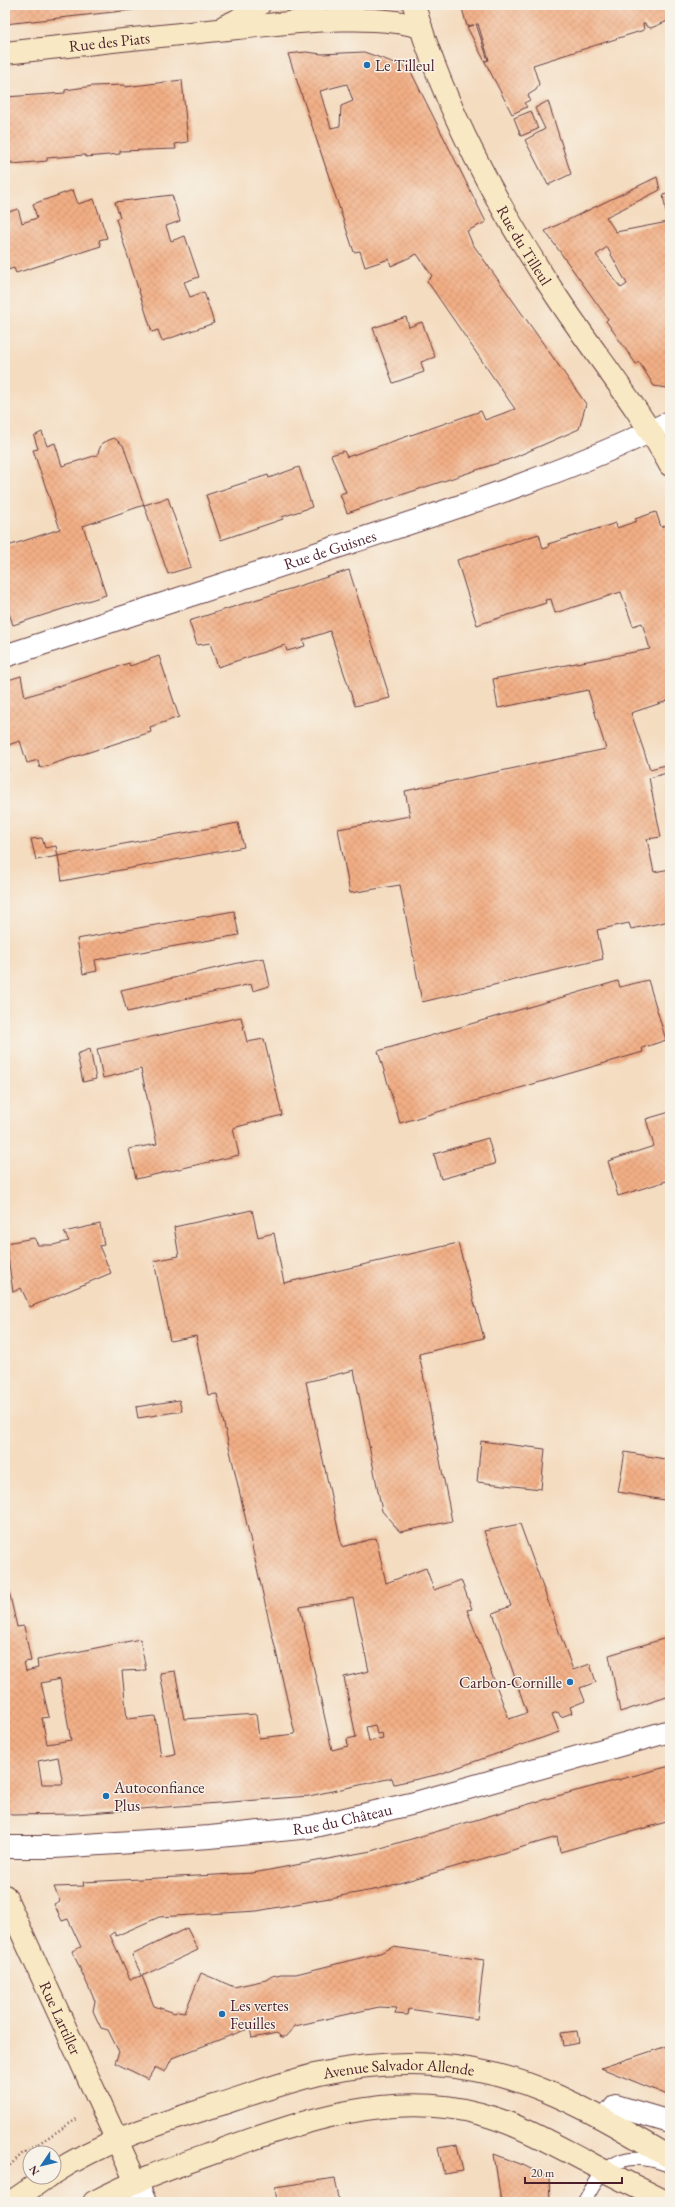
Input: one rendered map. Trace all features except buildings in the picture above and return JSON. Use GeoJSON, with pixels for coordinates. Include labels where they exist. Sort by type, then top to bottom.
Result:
{"type":"FeatureCollection","features":[{"type":"Feature","properties":{"kind":"main road","name":"Rue des Piats"},"geometry":{"type":"LineString","coordinates":[[213,31],[236,21],[258,5]]}},
{"type":"Feature","properties":{"kind":"main road","name":"Rue du Tilleul"},"geometry":{"type":"LineString","coordinates":[[414,5],[421,27],[470,146],[508,217],[557,296],[651,432],[670,465]]}},
{"type":"Feature","properties":{"kind":"main road","name":"Rue des Piats"},"geometry":{"type":"LineString","coordinates":[[5,53],[280,24],[379,20],[403,22],[421,27]]}},
{"type":"Feature","properties":{"kind":"main road","name":"Rue Lartiller"},"geometry":{"type":"LineString","coordinates":[[5,1896],[117,2140]]}},
{"type":"Feature","properties":{"kind":"main road","name":"Avenue Salvador Allende"},"geometry":{"type":"LineString","coordinates":[[62,2168],[88,2153],[117,2140],[163,2123],[296,2081],[340,2070],[385,2064],[447,2065],[487,2072],[546,2091],[605,2120],[670,2157]]}},
{"type":"Feature","properties":{"kind":"main road","name":"Avenue Salvador Allende"},"geometry":{"type":"LineString","coordinates":[[94,2202],[136,2182],[302,2122],[334,2114],[364,2110],[426,2106],[474,2112],[507,2122],[540,2137],[666,2202]]}},
{"type":"Feature","properties":{"kind":"main road"},"geometry":{"type":"LineString","coordinates":[[117,2140],[136,2182]]}},
{"type":"Feature","properties":{"kind":"main road"},"geometry":{"type":"LineString","coordinates":[[12,2202],[36,2185]]}},
{"type":"Feature","properties":{"kind":"street","name":"Rue de Guisnes"},"geometry":{"type":"LineString","coordinates":[[5,656],[399,527],[576,464],[651,432],[670,422]]}},
{"type":"Feature","properties":{"kind":"street","name":"Rue du Château"},"geometry":{"type":"LineString","coordinates":[[5,1847],[58,1847],[202,1838],[259,1834],[310,1827],[415,1803],[670,1731]]}},
{"type":"Feature","properties":{"kind":"street"},"geometry":{"type":"LineString","coordinates":[[605,2120],[616,2106],[670,2122]]}},
{"type":"Feature","properties":{"kind":"street"},"geometry":{"type":"LineString","coordinates":[[136,2182],[145,2202]]}},
{"type":"Feature","properties":{"kind":"lane"},"geometry":{"type":"LineString","coordinates":[[584,2202],[604,2171],[619,2162],[634,2158],[647,2157],[670,2166]]}},
{"type":"Feature","properties":{"kind":"path"},"geometry":{"type":"LineString","coordinates":[[5,2170],[22,2154],[72,2121],[103,2108]]}},
{"type":"Feature","properties":{"kind":"place","name":"Le Tilleul"},"geometry":{"type":"Point","coordinates":[367,65]}},
{"type":"Feature","properties":{"kind":"place","name":"Carbon-Cornille"},"geometry":{"type":"Point","coordinates":[570,1682]}},
{"type":"Feature","properties":{"kind":"place","name":"Autoconfiance Plus"},"geometry":{"type":"Point","coordinates":[106,1796]}},
{"type":"Feature","properties":{"kind":"place","name":"Les vertes Feuilles"},"geometry":{"type":"Point","coordinates":[222,2014]}}]}
